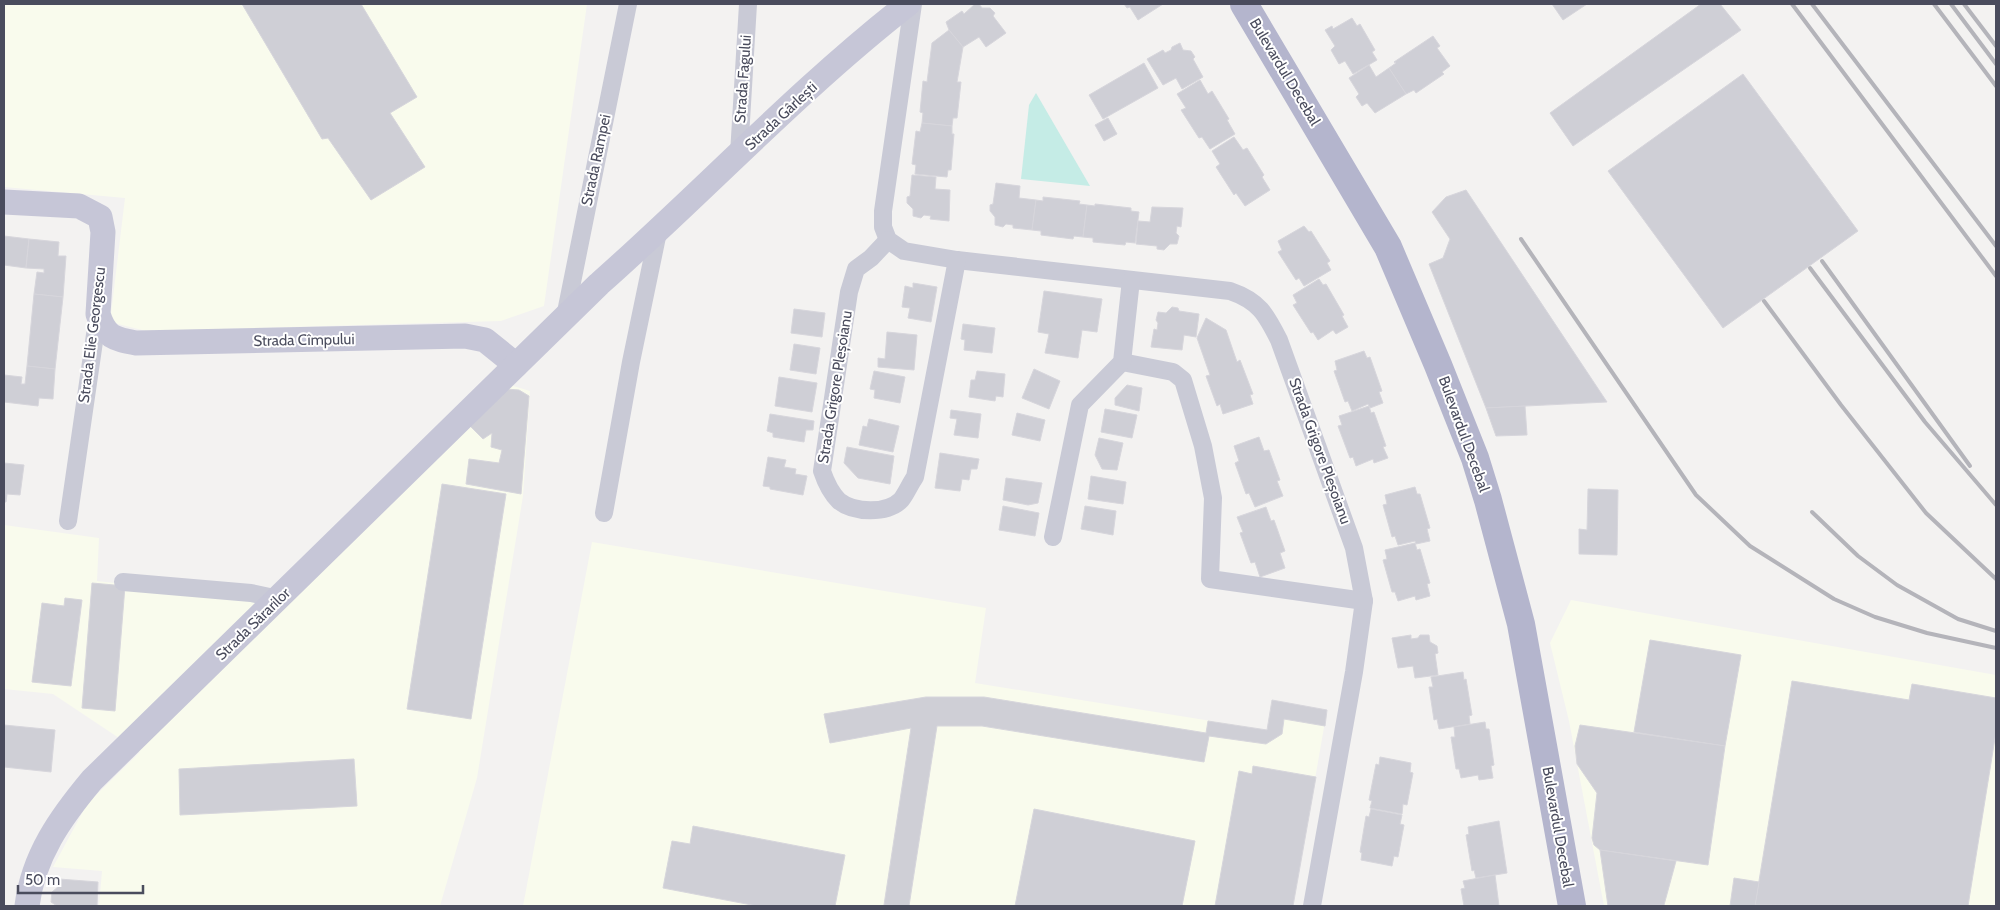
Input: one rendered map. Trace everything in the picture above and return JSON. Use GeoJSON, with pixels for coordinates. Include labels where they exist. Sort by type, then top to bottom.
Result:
{"type":"FeatureCollection","features":[{"type":"Feature","properties":{"kind":"main road","name":"Bulevardul Decebal"},"geometry":{"type":"LineString","coordinates":[[1244,4],[1388,247],[1475,458],[1521,624],[1572,906]]}},
{"type":"Feature","properties":{"kind":"street","name":"Strada Rampei"},"geometry":{"type":"LineString","coordinates":[[565,317],[628,4]]}},
{"type":"Feature","properties":{"kind":"street","name":"Strada Fagului"},"geometry":{"type":"LineString","coordinates":[[739,154],[748,4]]}},
{"type":"Feature","properties":{"kind":"street","name":"Strada Gârlești"},"geometry":{"type":"LineString","coordinates":[[516,365],[864,38],[908,4]]}},
{"type":"Feature","properties":{"kind":"street"},"geometry":{"type":"LineString","coordinates":[[888,240],[883,227],[883,211],[913,4]]}},
{"type":"Feature","properties":{"kind":"street","name":"Strada Elie Georgescu"},"geometry":{"type":"LineString","coordinates":[[4,202],[79,206],[91,210],[100,217],[103,232],[98,314],[68,521]]}},
{"type":"Feature","properties":{"kind":"street"},"geometry":{"type":"LineString","coordinates":[[604,513],[629,372],[658,232]]}},
{"type":"Feature","properties":{"kind":"street","name":"Strada Grigore Pleșoianu"},"geometry":{"type":"LineString","coordinates":[[957,260],[915,477],[901,500],[886,510],[860,510],[841,502],[826,485],[822,471],[849,292],[856,269],[871,258],[888,240],[904,252],[957,260],[1230,291],[1246,296],[1266,314],[1279,340],[1342,510],[1354,548],[1364,601],[1354,672],[1312,906]]}},
{"type":"Feature","properties":{"kind":"street"},"geometry":{"type":"LineString","coordinates":[[1053,537],[1080,405],[1122,362],[1131,280]]}},
{"type":"Feature","properties":{"kind":"street","name":"Strada Cîmpului"},"geometry":{"type":"LineString","coordinates":[[98,314],[102,326],[108,335],[136,344],[466,336],[485,340],[516,365]]}},
{"type":"Feature","properties":{"kind":"street"},"geometry":{"type":"LineString","coordinates":[[1122,362],[1173,372],[1182,380],[1203,446],[1213,498],[1210,579],[1364,601]]}},
{"type":"Feature","properties":{"kind":"street","name":"Strada Sărarilor"},"geometry":{"type":"LineString","coordinates":[[27,906],[41,854],[66,811],[92,780],[516,365]]}},
{"type":"Feature","properties":{"kind":"street"},"geometry":{"type":"LineString","coordinates":[[123,582],[251,593],[279,599]]}},
{"type":"Feature","properties":{"kind":"shaded area"},"geometry":{"type":"Polygon","coordinates":[[[4,4],[587,4],[544,306],[501,321],[146,331],[110,322],[125,198],[4,187],[4,4]]]}},
{"type":"Feature","properties":{"kind":"shaded area"},"geometry":{"type":"Polygon","coordinates":[[[1036,93],[1090,186],[1021,179],[1029,105],[1036,93]]]}},
{"type":"Feature","properties":{"kind":"shaded area"},"geometry":{"type":"Polygon","coordinates":[[[510,385],[530,391],[523,496],[477,778],[440,906],[99,906],[102,871],[53,867],[87,804],[140,752],[53,694],[4,689],[4,525],[99,538],[97,581],[289,603],[510,385]]]}},
{"type":"Feature","properties":{"kind":"shaded area"},"geometry":{"type":"Polygon","coordinates":[[[592,542],[986,608],[975,683],[1267,730],[1272,700],[1327,710],[1293,906],[523,906],[592,542]]]}},
{"type":"Feature","properties":{"kind":"shaded area"},"geometry":{"type":"Polygon","coordinates":[[[1571,600],[1996,675],[1996,906],[1604,906],[1569,721],[1550,643],[1571,600]]]}},
{"type":"Feature","properties":{"kind":"building"},"geometry":{"type":"Polygon","coordinates":[[[242,4],[361,4],[417,97],[390,113],[425,167],[371,200],[328,138],[322,139],[242,4]]]}},
{"type":"Feature","properties":{"kind":"building"},"geometry":{"type":"Polygon","coordinates":[[[975,4],[979,4],[982,8],[990,8],[995,13],[993,16],[1006,33],[986,47],[979,37],[963,47],[949,30],[946,22],[962,11],[964,14],[975,4]]]}},
{"type":"Feature","properties":{"kind":"building"},"geometry":{"type":"Polygon","coordinates":[[[1124,4],[1163,4],[1138,20],[1130,7],[1127,8],[1124,4]]]}},
{"type":"Feature","properties":{"kind":"building"},"geometry":{"type":"Polygon","coordinates":[[[1552,4],[1587,4],[1563,20],[1552,4]]]}},
{"type":"Feature","properties":{"kind":"building"},"geometry":{"type":"Polygon","coordinates":[[[1701,4],[1720,4],[1741,30],[1573,146],[1550,113],[1701,4]]]}},
{"type":"Feature","properties":{"kind":"building"},"geometry":{"type":"Polygon","coordinates":[[[1352,18],[1357,26],[1360,24],[1375,50],[1372,52],[1377,60],[1353,74],[1345,61],[1339,64],[1331,50],[1335,46],[1325,30],[1332,26],[1333,29],[1352,18]]]}},
{"type":"Feature","properties":{"kind":"building"},"geometry":{"type":"Polygon","coordinates":[[[949,30],[963,47],[957,82],[961,82],[957,118],[953,118],[952,126],[922,123],[923,113],[920,112],[923,81],[927,82],[932,43],[949,30]]]}},
{"type":"Feature","properties":{"kind":"building"},"geometry":{"type":"Polygon","coordinates":[[[1433,36],[1440,46],[1437,48],[1450,66],[1442,72],[1444,74],[1416,93],[1414,90],[1406,94],[1389,68],[1396,63],[1394,62],[1433,36]]]}},
{"type":"Feature","properties":{"kind":"building"},"geometry":{"type":"Polygon","coordinates":[[[1180,43],[1183,50],[1191,51],[1195,57],[1193,59],[1203,77],[1182,89],[1176,78],[1163,85],[1147,59],[1163,50],[1165,53],[1180,43]]]}},
{"type":"Feature","properties":{"kind":"building"},"geometry":{"type":"Polygon","coordinates":[[[1144,63],[1158,88],[1103,119],[1089,95],[1144,63]]]}},
{"type":"Feature","properties":{"kind":"building"},"geometry":{"type":"Polygon","coordinates":[[[1369,65],[1376,77],[1389,68],[1406,94],[1375,113],[1367,103],[1362,106],[1356,97],[1359,94],[1349,78],[1369,65]]]}},
{"type":"Feature","properties":{"kind":"building"},"geometry":{"type":"Polygon","coordinates":[[[1743,74],[1858,231],[1723,328],[1608,171],[1743,74]]]}},
{"type":"Feature","properties":{"kind":"building"},"geometry":{"type":"Polygon","coordinates":[[[1200,80],[1208,94],[1212,91],[1229,119],[1227,120],[1235,134],[1210,149],[1202,137],[1199,138],[1181,110],[1186,108],[1177,94],[1200,80]]]}},
{"type":"Feature","properties":{"kind":"building"},"geometry":{"type":"Polygon","coordinates":[[[1108,118],[1117,134],[1104,141],[1095,125],[1108,118]]]}},
{"type":"Feature","properties":{"kind":"building"},"geometry":{"type":"Polygon","coordinates":[[[922,123],[952,126],[952,134],[954,134],[951,170],[948,170],[947,177],[915,174],[916,165],[912,164],[916,131],[920,132],[922,123]]]}},
{"type":"Feature","properties":{"kind":"building"},"geometry":{"type":"Polygon","coordinates":[[[1234,137],[1243,150],[1247,148],[1264,175],[1262,177],[1270,190],[1245,206],[1236,193],[1234,195],[1216,167],[1220,164],[1212,151],[1234,137]]]}},
{"type":"Feature","properties":{"kind":"building"},"geometry":{"type":"Polygon","coordinates":[[[912,175],[936,177],[935,189],[950,190],[949,221],[930,219],[931,216],[924,215],[921,218],[913,216],[913,209],[907,203],[907,197],[910,196],[912,175]]]}},
{"type":"Feature","properties":{"kind":"building"},"geometry":{"type":"Polygon","coordinates":[[[996,183],[1020,186],[1019,198],[1036,200],[1032,230],[1013,228],[1013,225],[1006,224],[1003,227],[995,225],[995,217],[990,211],[990,205],[993,204],[996,183]]]}},
{"type":"Feature","properties":{"kind":"building"},"geometry":{"type":"Polygon","coordinates":[[[1466,190],[1607,402],[1486,408],[1429,264],[1443,258],[1450,239],[1432,212],[1446,197],[1466,190]]]}},
{"type":"Feature","properties":{"kind":"building"},"geometry":{"type":"Polygon","coordinates":[[[1043,197],[1080,201],[1079,204],[1087,205],[1083,237],[1074,236],[1073,239],[1041,235],[1041,231],[1032,230],[1036,200],[1043,201],[1043,197]]]}},
{"type":"Feature","properties":{"kind":"building"},"geometry":{"type":"Polygon","coordinates":[[[1095,204],[1131,208],[1131,211],[1139,212],[1135,243],[1126,242],[1125,245],[1093,242],[1093,238],[1083,237],[1087,205],[1095,206],[1095,204]]]}},
{"type":"Feature","properties":{"kind":"building"},"geometry":{"type":"Polygon","coordinates":[[[1152,207],[1183,208],[1181,227],[1177,226],[1176,233],[1179,236],[1177,244],[1170,244],[1164,250],[1157,249],[1157,246],[1136,244],[1138,221],[1150,222],[1152,207]]]}},
{"type":"Feature","properties":{"kind":"building"},"geometry":{"type":"Polygon","coordinates":[[[1304,226],[1309,232],[1311,231],[1330,261],[1327,263],[1331,270],[1304,286],[1299,278],[1296,280],[1278,252],[1282,250],[1278,241],[1304,226]]]}},
{"type":"Feature","properties":{"kind":"building"},"geometry":{"type":"Polygon","coordinates":[[[4,236],[29,239],[26,268],[4,265],[4,236]]]}},
{"type":"Feature","properties":{"kind":"building"},"geometry":{"type":"Polygon","coordinates":[[[29,239],[59,242],[58,256],[66,256],[63,297],[34,294],[37,272],[44,273],[44,269],[26,268],[29,239]]]}},
{"type":"Feature","properties":{"kind":"building"},"geometry":{"type":"Polygon","coordinates":[[[1319,279],[1323,285],[1326,284],[1344,315],[1342,316],[1348,327],[1336,334],[1333,330],[1318,340],[1313,332],[1311,333],[1293,305],[1297,303],[1293,295],[1319,279]]]}},
{"type":"Feature","properties":{"kind":"building"},"geometry":{"type":"Polygon","coordinates":[[[913,283],[937,287],[931,322],[908,318],[910,308],[902,307],[905,286],[913,288],[913,283]]]}},
{"type":"Feature","properties":{"kind":"building"},"geometry":{"type":"Polygon","coordinates":[[[1044,291],[1102,299],[1097,332],[1082,330],[1078,358],[1045,353],[1049,334],[1038,332],[1044,291]]]}},
{"type":"Feature","properties":{"kind":"building"},"geometry":{"type":"Polygon","coordinates":[[[34,294],[63,297],[55,369],[27,366],[34,294]]]}},
{"type":"Feature","properties":{"kind":"building"},"geometry":{"type":"Polygon","coordinates":[[[1172,307],[1178,308],[1179,311],[1199,314],[1196,337],[1184,335],[1182,350],[1151,347],[1154,329],[1157,330],[1158,323],[1156,320],[1158,312],[1166,313],[1172,307]]]}},
{"type":"Feature","properties":{"kind":"building"},"geometry":{"type":"Polygon","coordinates":[[[794,309],[825,313],[822,337],[791,333],[794,309]]]}},
{"type":"Feature","properties":{"kind":"building"},"geometry":{"type":"Polygon","coordinates":[[[1206,318],[1226,330],[1237,362],[1240,360],[1253,394],[1250,395],[1253,404],[1223,414],[1220,404],[1217,406],[1206,376],[1210,375],[1197,338],[1206,318]]]}},
{"type":"Feature","properties":{"kind":"building"},"geometry":{"type":"Polygon","coordinates":[[[963,324],[995,328],[992,353],[964,350],[965,340],[961,339],[963,324]]]}},
{"type":"Feature","properties":{"kind":"building"},"geometry":{"type":"Polygon","coordinates":[[[887,332],[917,335],[914,370],[878,367],[878,358],[885,359],[887,332]]]}},
{"type":"Feature","properties":{"kind":"building"},"geometry":{"type":"Polygon","coordinates":[[[794,344],[820,348],[816,374],[790,370],[794,344]]]}},
{"type":"Feature","properties":{"kind":"building"},"geometry":{"type":"Polygon","coordinates":[[[1364,351],[1367,358],[1370,357],[1382,391],[1379,392],[1383,403],[1370,408],[1368,404],[1352,411],[1348,401],[1345,402],[1334,371],[1337,370],[1335,361],[1364,351]]]}},
{"type":"Feature","properties":{"kind":"building"},"geometry":{"type":"Polygon","coordinates":[[[27,366],[55,369],[53,399],[39,398],[38,406],[4,402],[4,375],[22,377],[21,384],[25,384],[27,366]]]}},
{"type":"Feature","properties":{"kind":"building"},"geometry":{"type":"Polygon","coordinates":[[[1034,369],[1060,381],[1049,409],[1022,398],[1034,369]]]}},
{"type":"Feature","properties":{"kind":"building"},"geometry":{"type":"Polygon","coordinates":[[[874,371],[905,377],[900,403],[874,398],[875,390],[870,389],[874,371]]]}},
{"type":"Feature","properties":{"kind":"building"},"geometry":{"type":"Polygon","coordinates":[[[977,371],[1005,374],[1003,397],[996,396],[995,401],[969,397],[971,380],[975,380],[977,371]]]}},
{"type":"Feature","properties":{"kind":"building"},"geometry":{"type":"Polygon","coordinates":[[[779,377],[817,383],[812,412],[775,406],[779,377]]]}},
{"type":"Feature","properties":{"kind":"building"},"geometry":{"type":"Polygon","coordinates":[[[1127,385],[1142,388],[1139,411],[1115,405],[1115,398],[1127,385]]]}},
{"type":"Feature","properties":{"kind":"building"},"geometry":{"type":"Polygon","coordinates":[[[506,389],[519,390],[529,396],[521,494],[466,484],[469,459],[499,463],[502,450],[491,447],[492,433],[483,439],[469,425],[506,389]]]}},
{"type":"Feature","properties":{"kind":"building"},"geometry":{"type":"Polygon","coordinates":[[[1369,406],[1371,413],[1374,412],[1386,446],[1383,447],[1388,458],[1374,463],[1373,459],[1356,466],[1353,457],[1350,458],[1338,426],[1342,425],[1339,416],[1369,406]]]}},
{"type":"Feature","properties":{"kind":"building"},"geometry":{"type":"Polygon","coordinates":[[[1525,406],[1527,435],[1496,436],[1486,408],[1525,406]]]}},
{"type":"Feature","properties":{"kind":"building"},"geometry":{"type":"Polygon","coordinates":[[[1105,409],[1137,415],[1132,438],[1101,432],[1105,409]]]}},
{"type":"Feature","properties":{"kind":"building"},"geometry":{"type":"Polygon","coordinates":[[[951,410],[981,414],[978,438],[954,435],[957,419],[950,418],[951,410]]]}},
{"type":"Feature","properties":{"kind":"building"},"geometry":{"type":"Polygon","coordinates":[[[1017,413],[1045,420],[1040,441],[1012,435],[1017,413]]]}},
{"type":"Feature","properties":{"kind":"building"},"geometry":{"type":"Polygon","coordinates":[[[770,414],[814,421],[813,430],[806,430],[804,442],[773,437],[773,433],[767,431],[770,414]]]}},
{"type":"Feature","properties":{"kind":"building"},"geometry":{"type":"Polygon","coordinates":[[[869,419],[899,426],[893,452],[859,445],[863,426],[867,427],[869,419]]]}},
{"type":"Feature","properties":{"kind":"building"},"geometry":{"type":"Polygon","coordinates":[[[1259,437],[1264,451],[1269,450],[1280,480],[1277,481],[1283,496],[1255,507],[1249,493],[1246,494],[1235,463],[1239,461],[1234,446],[1259,437]]]}},
{"type":"Feature","properties":{"kind":"building"},"geometry":{"type":"Polygon","coordinates":[[[1099,438],[1123,443],[1117,470],[1102,469],[1095,455],[1099,438]]]}},
{"type":"Feature","properties":{"kind":"building"},"geometry":{"type":"Polygon","coordinates":[[[847,447],[894,456],[890,484],[858,478],[844,463],[847,447]]]}},
{"type":"Feature","properties":{"kind":"building"},"geometry":{"type":"Polygon","coordinates":[[[940,453],[979,459],[977,469],[971,469],[969,480],[962,479],[960,491],[935,488],[940,453]]]}},
{"type":"Feature","properties":{"kind":"building"},"geometry":{"type":"Polygon","coordinates":[[[768,457],[786,460],[784,467],[796,469],[795,474],[807,476],[803,495],[763,486],[768,457]]]}},
{"type":"Feature","properties":{"kind":"building"},"geometry":{"type":"Polygon","coordinates":[[[4,463],[24,465],[20,495],[7,494],[6,502],[4,502],[4,463]]]}},
{"type":"Feature","properties":{"kind":"building"},"geometry":{"type":"Polygon","coordinates":[[[1091,476],[1126,482],[1123,504],[1088,499],[1091,476]]]}},
{"type":"Feature","properties":{"kind":"building"},"geometry":{"type":"Polygon","coordinates":[[[1006,478],[1042,483],[1038,503],[1028,505],[1003,500],[1006,478]]]}},
{"type":"Feature","properties":{"kind":"building"},"geometry":{"type":"Polygon","coordinates":[[[442,484],[506,494],[471,719],[407,709],[442,484]]]}},
{"type":"Feature","properties":{"kind":"building"},"geometry":{"type":"Polygon","coordinates":[[[1415,487],[1417,494],[1420,494],[1430,528],[1427,529],[1430,541],[1416,544],[1415,541],[1398,545],[1395,536],[1392,537],[1383,505],[1387,504],[1385,495],[1415,487]]]}},
{"type":"Feature","properties":{"kind":"building"},"geometry":{"type":"Polygon","coordinates":[[[1588,489],[1618,490],[1617,555],[1579,554],[1579,529],[1587,530],[1588,489]]]}},
{"type":"Feature","properties":{"kind":"building"},"geometry":{"type":"Polygon","coordinates":[[[1003,506],[1039,513],[1035,536],[999,530],[1003,506]]]}},
{"type":"Feature","properties":{"kind":"building"},"geometry":{"type":"Polygon","coordinates":[[[1085,506],[1116,511],[1113,535],[1081,529],[1085,506]]]}},
{"type":"Feature","properties":{"kind":"building"},"geometry":{"type":"Polygon","coordinates":[[[1266,507],[1271,521],[1274,520],[1285,551],[1280,553],[1285,568],[1260,577],[1255,562],[1251,563],[1240,533],[1243,532],[1237,517],[1266,507]]]}},
{"type":"Feature","properties":{"kind":"building"},"geometry":{"type":"Polygon","coordinates":[[[1415,543],[1417,550],[1420,549],[1430,583],[1427,584],[1430,596],[1416,600],[1415,596],[1398,601],[1395,592],[1392,592],[1383,560],[1387,559],[1385,550],[1415,543]]]}},
{"type":"Feature","properties":{"kind":"building"},"geometry":{"type":"Polygon","coordinates":[[[92,583],[125,586],[115,711],[82,708],[92,583]]]}},
{"type":"Feature","properties":{"kind":"building"},"geometry":{"type":"Polygon","coordinates":[[[65,598],[82,600],[71,686],[32,682],[42,603],[64,606],[65,598]]]}},
{"type":"Feature","properties":{"kind":"building"},"geometry":{"type":"Polygon","coordinates":[[[1411,635],[1411,639],[1418,638],[1420,635],[1429,635],[1430,642],[1437,646],[1438,653],[1435,654],[1438,675],[1415,678],[1413,666],[1398,668],[1392,638],[1411,635]]]}},
{"type":"Feature","properties":{"kind":"building"},"geometry":{"type":"Polygon","coordinates":[[[1650,640],[1741,655],[1725,746],[1634,732],[1650,640]]]}},
{"type":"Feature","properties":{"kind":"building"},"geometry":{"type":"Polygon","coordinates":[[[1463,672],[1464,680],[1466,679],[1472,715],[1469,716],[1470,724],[1439,729],[1437,719],[1434,720],[1429,687],[1433,687],[1431,677],[1463,672]]]}},
{"type":"Feature","properties":{"kind":"building"},"geometry":{"type":"Polygon","coordinates":[[[1792,681],[1909,700],[1912,684],[1996,698],[1996,732],[1968,906],[1755,905],[1792,681]]]}},
{"type":"Feature","properties":{"kind":"building"},"geometry":{"type":"Polygon","coordinates":[[[926,697],[984,697],[1206,733],[1208,721],[1267,730],[1272,700],[1327,710],[1325,726],[1284,719],[1282,734],[1266,744],[1209,736],[1204,762],[982,726],[937,726],[909,906],[884,905],[911,728],[830,743],[824,714],[926,697]]]}},
{"type":"Feature","properties":{"kind":"building"},"geometry":{"type":"Polygon","coordinates":[[[1485,722],[1486,729],[1489,729],[1494,765],[1491,766],[1493,778],[1479,780],[1478,775],[1461,778],[1459,769],[1456,769],[1451,737],[1455,737],[1454,727],[1485,722]]]}},
{"type":"Feature","properties":{"kind":"building"},"geometry":{"type":"Polygon","coordinates":[[[4,725],[55,730],[51,772],[4,767],[4,725]]]}},
{"type":"Feature","properties":{"kind":"building"},"geometry":{"type":"Polygon","coordinates":[[[1580,725],[1725,746],[1708,865],[1600,850],[1594,845],[1592,838],[1597,793],[1577,764],[1575,746],[1580,725]]]}},
{"type":"Feature","properties":{"kind":"building"},"geometry":{"type":"Polygon","coordinates":[[[1380,757],[1411,763],[1410,772],[1413,773],[1407,805],[1403,804],[1402,814],[1370,808],[1372,801],[1369,800],[1376,764],[1379,765],[1380,757]]]}},
{"type":"Feature","properties":{"kind":"building"},"geometry":{"type":"Polygon","coordinates":[[[354,759],[357,806],[180,815],[179,769],[354,759]]]}},
{"type":"Feature","properties":{"kind":"building"},"geometry":{"type":"Polygon","coordinates":[[[1253,766],[1316,777],[1293,906],[1215,906],[1239,771],[1252,774],[1253,766]]]}},
{"type":"Feature","properties":{"kind":"building"},"geometry":{"type":"Polygon","coordinates":[[[1034,809],[1195,841],[1182,906],[1015,906],[1034,809]]]}},
{"type":"Feature","properties":{"kind":"building"},"geometry":{"type":"Polygon","coordinates":[[[1371,809],[1402,815],[1400,824],[1404,825],[1398,857],[1394,856],[1392,866],[1361,860],[1362,853],[1360,852],[1366,816],[1369,817],[1371,809]]]}},
{"type":"Feature","properties":{"kind":"building"},"geometry":{"type":"Polygon","coordinates":[[[1499,821],[1507,873],[1476,878],[1474,870],[1472,871],[1466,835],[1469,834],[1468,827],[1499,821]]]}},
{"type":"Feature","properties":{"kind":"building"},"geometry":{"type":"Polygon","coordinates":[[[693,826],[845,855],[835,906],[757,906],[663,888],[672,841],[690,844],[693,826]]]}},
{"type":"Feature","properties":{"kind":"building"},"geometry":{"type":"Polygon","coordinates":[[[1600,850],[1676,861],[1664,905],[1608,906],[1600,850]]]}},
{"type":"Feature","properties":{"kind":"building"},"geometry":{"type":"Polygon","coordinates":[[[1495,875],[1499,906],[1464,906],[1461,889],[1465,888],[1463,881],[1495,875]]]}},
{"type":"Feature","properties":{"kind":"building"},"geometry":{"type":"Polygon","coordinates":[[[1734,878],[1759,882],[1755,906],[1730,906],[1734,878]]]}},
{"type":"Feature","properties":{"kind":"building"},"geometry":{"type":"Polygon","coordinates":[[[59,879],[98,882],[97,906],[57,906],[51,902],[52,892],[59,886],[59,879]]]}},
{"type":"Feature","properties":{"kind":"railway"},"geometry":{"type":"LineString","coordinates":[[1792,4],[1996,276]]}},
{"type":"Feature","properties":{"kind":"railway"},"geometry":{"type":"LineString","coordinates":[[1812,4],[1996,246]]}},
{"type":"Feature","properties":{"kind":"railway"},"geometry":{"type":"LineString","coordinates":[[1934,4],[1996,86]]}},
{"type":"Feature","properties":{"kind":"railway"},"geometry":{"type":"LineString","coordinates":[[1951,4],[1996,64]]}},
{"type":"Feature","properties":{"kind":"railway"},"geometry":{"type":"LineString","coordinates":[[1964,4],[1996,46]]}},
{"type":"Feature","properties":{"kind":"railway"},"geometry":{"type":"LineString","coordinates":[[1521,239],[1696,495],[1750,546],[1834,599],[1875,617],[1927,633],[1996,648]]}},
{"type":"Feature","properties":{"kind":"railway"},"geometry":{"type":"LineString","coordinates":[[1822,261],[1970,466]]}},
{"type":"Feature","properties":{"kind":"railway"},"geometry":{"type":"LineString","coordinates":[[1810,268],[1925,422],[1996,505]]}},
{"type":"Feature","properties":{"kind":"railway"},"geometry":{"type":"LineString","coordinates":[[1764,301],[1841,405],[1926,513],[1996,579]]}},
{"type":"Feature","properties":{"kind":"railway"},"geometry":{"type":"LineString","coordinates":[[1812,512],[1858,556],[1897,585],[1958,619],[1996,631]]}}]}
